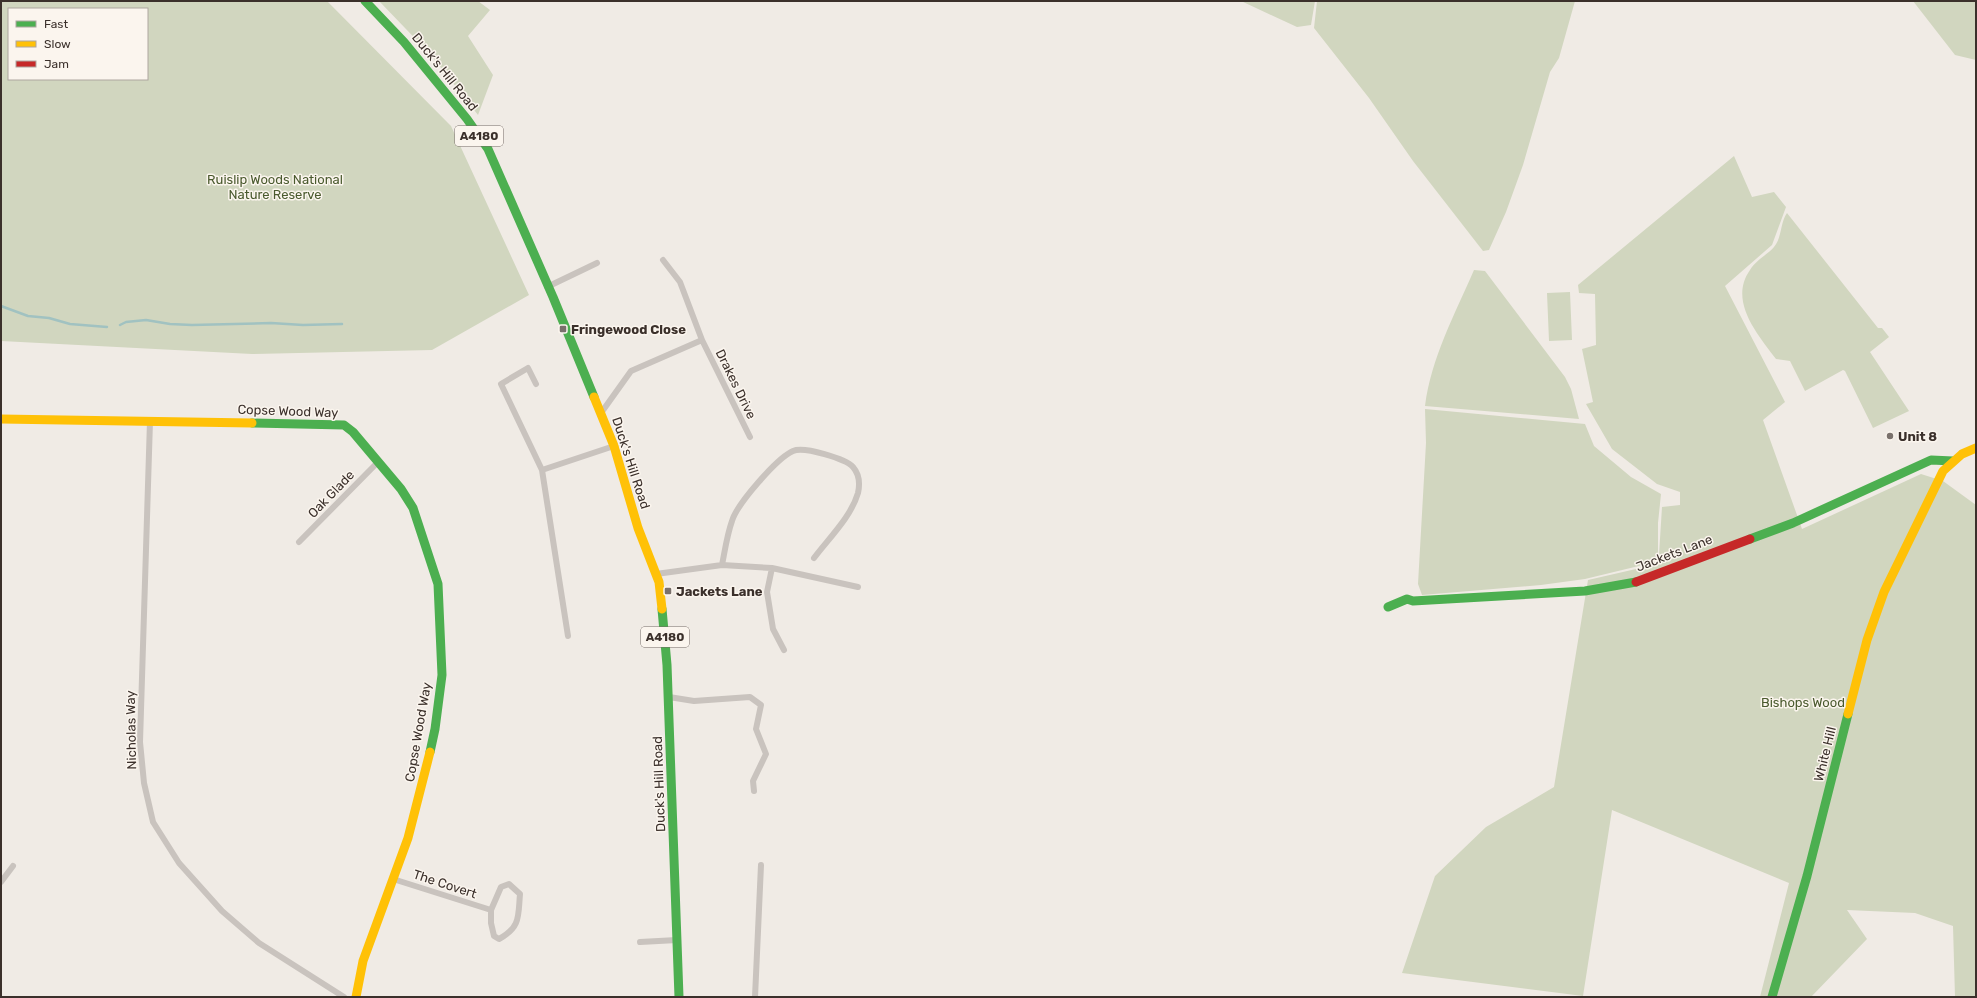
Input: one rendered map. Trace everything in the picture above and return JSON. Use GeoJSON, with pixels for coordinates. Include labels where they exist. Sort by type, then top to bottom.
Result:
{"type":"FeatureCollection","features":[{"type":"Feature","properties":{"kind":"street","name":"Duck's Hill Road"},"geometry":{"type":"LineString","coordinates":[[365,1],[404,42],[467,119],[488,149],[614,446],[638,528],[659,582],[669,697],[679,997]]}},
{"type":"Feature","properties":{"kind":"street","name":"Drakes Drive"},"geometry":{"type":"LineString","coordinates":[[663,260],[680,282],[702,340],[750,437]]}},
{"type":"Feature","properties":{"kind":"street"},"geometry":{"type":"LineString","coordinates":[[547,287],[597,263]]}},
{"type":"Feature","properties":{"kind":"street","name":"Drakes Drive"},"geometry":{"type":"LineString","coordinates":[[600,413],[631,371],[702,340]]}},
{"type":"Feature","properties":{"kind":"street"},"geometry":{"type":"LineString","coordinates":[[536,384],[528,368],[501,384],[542,470],[568,636]]}},
{"type":"Feature","properties":{"kind":"street","name":"Copse Wood Way"},"geometry":{"type":"LineString","coordinates":[[1,419],[344,425],[353,432],[378,462],[401,490],[413,508],[438,584],[441,624],[442,675],[435,728],[408,838],[363,961],[356,997]]}},
{"type":"Feature","properties":{"kind":"street","name":"Nicholas Way"},"geometry":{"type":"LineString","coordinates":[[150,421],[140,742],[144,783],[153,822],[179,863],[222,911],[259,943],[344,997]]}},
{"type":"Feature","properties":{"kind":"street"},"geometry":{"type":"LineString","coordinates":[[542,470],[614,446]]}},
{"type":"Feature","properties":{"kind":"street"},"geometry":{"type":"LineString","coordinates":[[1953,461],[1962,454],[1976,448]]}},
{"type":"Feature","properties":{"kind":"street"},"geometry":{"type":"LineString","coordinates":[[722,565],[732,519],[744,498],[779,461],[793,451],[800,450],[807,450],[847,462],[854,467],[858,474],[858,493],[846,515],[814,558]]}},
{"type":"Feature","properties":{"kind":"street","name":"Jackets Lane"},"geometry":{"type":"LineString","coordinates":[[1388,607],[1407,599],[1413,601],[1585,591],[1629,584],[1792,523],[1931,460],[1953,461]]}},
{"type":"Feature","properties":{"kind":"street","name":"White Hill"},"geometry":{"type":"LineString","coordinates":[[1772,997],[1807,876],[1867,640],[1884,592],[1905,551],[1937,481],[1953,461]]}},
{"type":"Feature","properties":{"kind":"street","name":"Oak Glade"},"geometry":{"type":"LineString","coordinates":[[299,542],[378,462]]}},
{"type":"Feature","properties":{"kind":"street"},"geometry":{"type":"LineString","coordinates":[[656,574],[722,565],[772,568],[858,587]]}},
{"type":"Feature","properties":{"kind":"street"},"geometry":{"type":"LineString","coordinates":[[772,568],[767,592],[773,629],[784,650]]}},
{"type":"Feature","properties":{"kind":"street"},"geometry":{"type":"LineString","coordinates":[[669,697],[694,701],[750,697],[761,705],[756,729],[766,754],[753,781],[754,791]]}},
{"type":"Feature","properties":{"kind":"street"},"geometry":{"type":"LineString","coordinates":[[755,997],[761,865]]}},
{"type":"Feature","properties":{"kind":"street"},"geometry":{"type":"LineString","coordinates":[[1,882],[13,866]]}},
{"type":"Feature","properties":{"kind":"street","name":"The Covert"},"geometry":{"type":"LineString","coordinates":[[393,879],[491,910]]}},
{"type":"Feature","properties":{"kind":"street","name":"The Covert"},"geometry":{"type":"LineString","coordinates":[[509,884],[520,894],[517,924],[509,934],[499,939],[494,936],[491,910],[501,887],[509,884]]}},
{"type":"Feature","properties":{"kind":"street"},"geometry":{"type":"LineString","coordinates":[[640,942],[677,940]]}},
{"type":"Feature","properties":{"kind":"green space","name":"Ruislip Woods National Nature Reserve"},"geometry":{"type":"Polygon","coordinates":[[[1,1],[327,1],[451,126],[529,295],[432,350],[252,354],[1,341],[1,1]]]}},
{"type":"Feature","properties":{"kind":"green space"},"geometry":{"type":"Polygon","coordinates":[[[379,1],[478,1],[490,10],[468,36],[493,75],[478,115],[431,55],[379,1]]]}},
{"type":"Feature","properties":{"kind":"green space"},"geometry":{"type":"Polygon","coordinates":[[[1241,1],[1315,1],[1311,25],[1297,27],[1241,1]]]}},
{"type":"Feature","properties":{"kind":"green space"},"geometry":{"type":"Polygon","coordinates":[[[1317,1],[1575,1],[1559,58],[1550,72],[1523,165],[1506,212],[1489,250],[1483,251],[1413,161],[1369,98],[1314,28],[1317,1]]]}},
{"type":"Feature","properties":{"kind":"green space"},"geometry":{"type":"Polygon","coordinates":[[[1913,1],[1976,1],[1976,60],[1955,55],[1913,1]]]}},
{"type":"Feature","properties":{"kind":"green space","name":"Bishops Wood"},"geometry":{"type":"Polygon","coordinates":[[[1734,156],[1752,197],[1774,192],[1786,207],[1772,245],[1725,286],[1785,402],[1763,420],[1802,529],[1921,474],[1943,481],[1976,505],[1976,997],[1955,997],[1953,926],[1915,913],[1847,910],[1867,939],[1811,997],[1760,997],[1789,883],[1612,810],[1583,996],[1402,973],[1435,876],[1486,827],[1554,787],[1588,580],[1649,566],[1655,562],[1659,555],[1662,507],[1680,505],[1680,492],[1657,484],[1612,449],[1586,404],[1593,402],[1582,349],[1596,345],[1595,294],[1579,293],[1578,285],[1734,156]]]}},
{"type":"Feature","properties":{"kind":"green space"},"geometry":{"type":"Polygon","coordinates":[[[1787,213],[1878,328],[1882,328],[1889,337],[1870,352],[1909,411],[1873,428],[1845,371],[1843,370],[1805,391],[1790,361],[1776,359],[1754,328],[1744,305],[1742,294],[1744,282],[1752,266],[1777,243],[1783,221],[1787,213]]]}},
{"type":"Feature","properties":{"kind":"green space"},"geometry":{"type":"Polygon","coordinates":[[[1474,270],[1485,271],[1565,377],[1571,389],[1579,419],[1425,406],[1428,388],[1438,353],[1474,270]]]}},
{"type":"Feature","properties":{"kind":"green space"},"geometry":{"type":"Polygon","coordinates":[[[1570,292],[1572,340],[1549,341],[1547,293],[1570,292]]]}},
{"type":"Feature","properties":{"kind":"green space"},"geometry":{"type":"Polygon","coordinates":[[[1425,409],[1585,424],[1594,446],[1631,477],[1661,494],[1658,523],[1658,553],[1654,560],[1647,564],[1585,579],[1541,585],[1422,595],[1418,584],[1426,443],[1425,409]]]}},
{"type":"Feature","properties":{"kind":"waterway"},"geometry":{"type":"LineString","coordinates":[[1,306],[28,316],[49,318],[70,324],[107,327]]}},
{"type":"Feature","properties":{"kind":"waterway"},"geometry":{"type":"LineString","coordinates":[[120,325],[126,322],[146,320],[170,324],[192,325],[271,323],[303,325],[342,324]]}},
{"type":"Feature","properties":{"kind":"traffic: fast"},"geometry":{"type":"LineString","coordinates":[[365,1],[404,42],[467,119],[488,149],[553,297],[594,397]]}},
{"type":"Feature","properties":{"kind":"traffic: fast"},"geometry":{"type":"LineString","coordinates":[[252,423],[344,425],[353,432],[401,489],[413,508],[438,584],[442,675],[435,729],[430,752]]}},
{"type":"Feature","properties":{"kind":"traffic: fast"},"geometry":{"type":"LineString","coordinates":[[1750,539],[1793,523],[1931,460],[1953,461]]}},
{"type":"Feature","properties":{"kind":"traffic: fast"},"geometry":{"type":"LineString","coordinates":[[1388,607],[1407,599],[1413,601],[1585,591],[1636,582]]}},
{"type":"Feature","properties":{"kind":"traffic: fast"},"geometry":{"type":"LineString","coordinates":[[662,609],[667,665],[679,997]]}},
{"type":"Feature","properties":{"kind":"traffic: fast"},"geometry":{"type":"LineString","coordinates":[[1772,997],[1807,876],[1848,714]]}},
{"type":"Feature","properties":{"kind":"traffic: slow"},"geometry":{"type":"LineString","coordinates":[[594,397],[614,446],[638,528],[659,582],[662,609]]}},
{"type":"Feature","properties":{"kind":"traffic: slow"},"geometry":{"type":"LineString","coordinates":[[1,419],[252,423]]}},
{"type":"Feature","properties":{"kind":"traffic: slow"},"geometry":{"type":"LineString","coordinates":[[1848,714],[1867,640],[1884,592],[1943,471],[1962,454],[1976,448]]}},
{"type":"Feature","properties":{"kind":"traffic: slow"},"geometry":{"type":"LineString","coordinates":[[356,997],[363,961],[408,838],[430,752]]}},
{"type":"Feature","properties":{"kind":"traffic: jam"},"geometry":{"type":"LineString","coordinates":[[1636,582],[1750,539]]}},
{"type":"Feature","properties":{"kind":"place","name":"Fringewood Close"},"geometry":{"type":"Point","coordinates":[563,329]}},
{"type":"Feature","properties":{"kind":"place","name":"Unit 8"},"geometry":{"type":"Point","coordinates":[1890,436]}},
{"type":"Feature","properties":{"kind":"place","name":"Jackets Lane"},"geometry":{"type":"Point","coordinates":[668,591]}}]}
